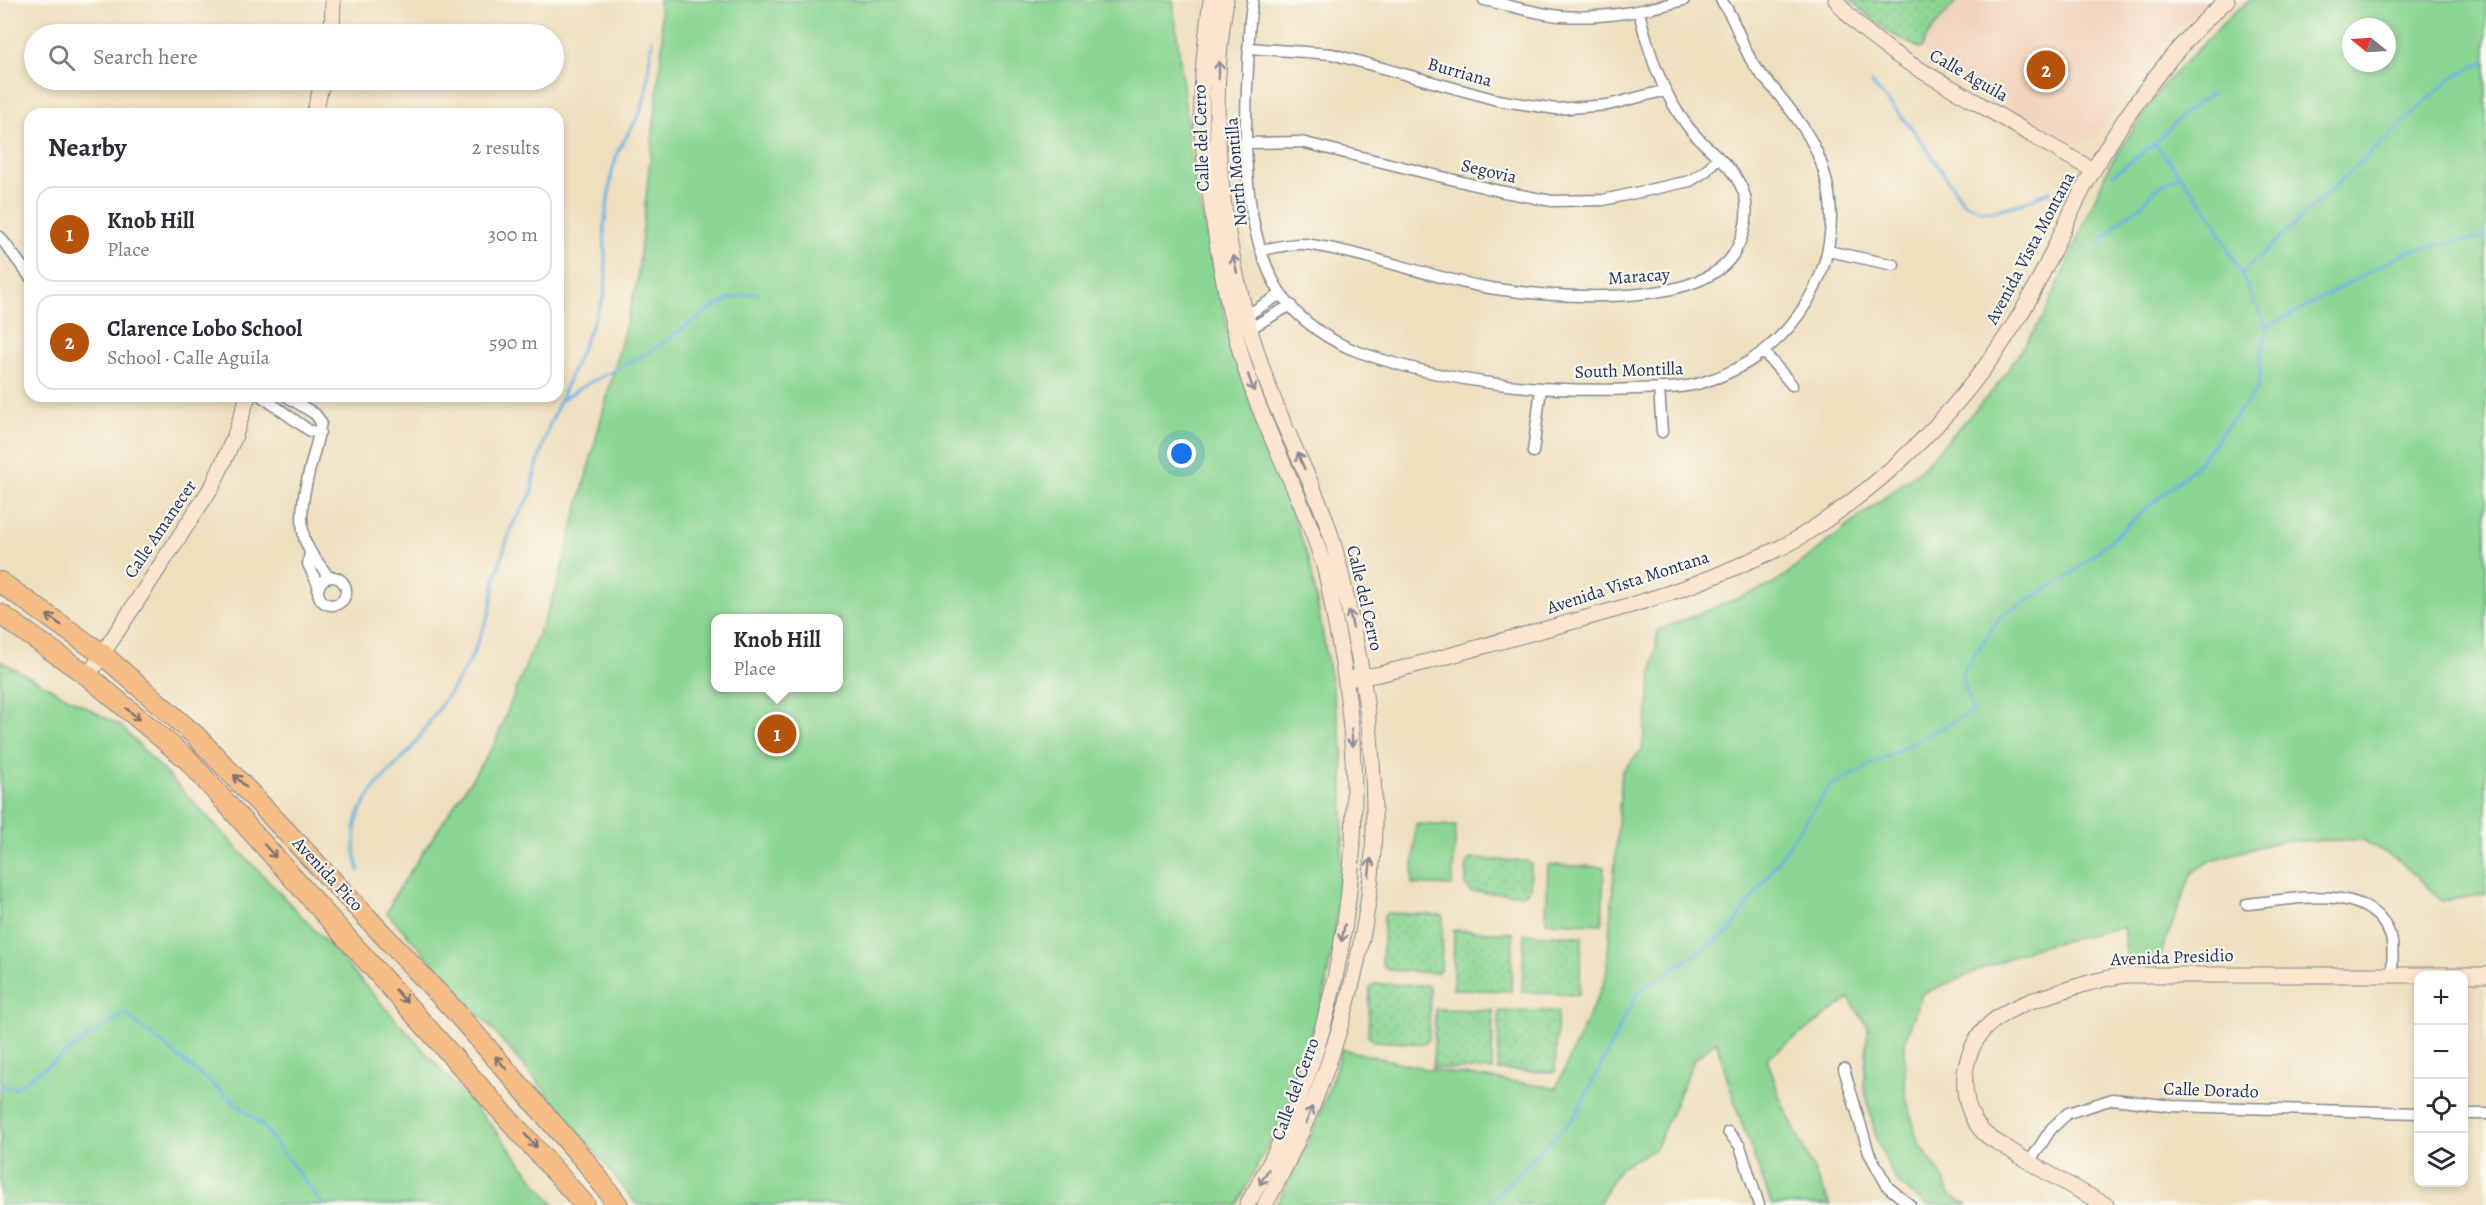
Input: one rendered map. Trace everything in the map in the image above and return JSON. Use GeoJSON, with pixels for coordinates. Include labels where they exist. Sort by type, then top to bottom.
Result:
{"type":"FeatureCollection","features":[{"type":"Feature","properties":{"kind":"highway","name":"Avenida Pico"},"geometry":{"type":"LineString","coordinates":[[0,582],[102,654],[196,736],[462,1018],[586,1162],[618,1205]]}},
{"type":"Feature","properties":{"kind":"highway","name":"Avenida Pico"},"geometry":{"type":"LineString","coordinates":[[0,614],[88,676],[187,759],[585,1205]]}},
{"type":"Feature","properties":{"kind":"street"},"geometry":{"type":"LineString","coordinates":[[332,24],[333,0]]}},
{"type":"Feature","properties":{"kind":"street","name":"Calle del Cerro"},"geometry":{"type":"LineString","coordinates":[[1211,0],[1203,67],[1202,131],[1216,239],[1241,324],[1324,515],[1340,567],[1363,676],[1372,758],[1374,832],[1365,918],[1345,1007],[1308,1118],[1265,1205]]}},
{"type":"Feature","properties":{"kind":"street","name":"Calle del Cerro"},"geometry":{"type":"LineString","coordinates":[[1226,0],[1218,67],[1218,134],[1224,209],[1250,383],[1323,564],[1347,680],[1354,757],[1355,831],[1344,929],[1329,1006],[1294,1112],[1269,1168],[1247,1205]]}},
{"type":"Feature","properties":{"kind":"street","name":"North Montilla"},"geometry":{"type":"LineString","coordinates":[[1253,0],[1248,48],[1245,143],[1252,212],[1262,250],[1286,299]]}},
{"type":"Feature","properties":{"kind":"street"},"geometry":{"type":"LineString","coordinates":[[1484,0],[1559,16],[1600,17],[1639,12],[1684,0]]}},
{"type":"Feature","properties":{"kind":"street","name":"South Montilla"},"geometry":{"type":"LineString","coordinates":[[1286,299],[1323,335],[1357,351],[1454,376],[1492,383],[1603,391],[1659,388],[1701,383],[1729,373],[1764,352],[1791,326],[1816,289],[1828,251],[1830,218],[1827,187],[1816,147],[1798,119],[1752,62],[1722,0]]}},
{"type":"Feature","properties":{"kind":"street","name":"Calle Aguila"},"geometry":{"type":"LineString","coordinates":[[1836,0],[1850,19],[1906,61],[2093,170]]}},
{"type":"Feature","properties":{"kind":"street","name":"Avenida Vista Montana"},"geometry":{"type":"LineString","coordinates":[[1347,680],[1458,654],[1636,604],[1705,581],[1793,541],[1857,498],[1920,443],[1962,398],[1994,355],[2022,313],[2093,170],[2162,68],[2183,43],[2227,0]]}},
{"type":"Feature","properties":{"kind":"street","name":"Maracay"},"geometry":{"type":"LineString","coordinates":[[1262,250],[1310,244],[1483,286],[1544,294],[1595,295],[1680,289],[1716,273],[1731,260],[1744,235],[1746,218],[1744,197],[1736,175],[1689,129],[1663,90],[1650,57],[1639,12]]}},
{"type":"Feature","properties":{"kind":"street","name":"Burriana"},"geometry":{"type":"LineString","coordinates":[[1248,48],[1332,54],[1497,100],[1556,109],[1608,105],[1663,90]]}},
{"type":"Feature","properties":{"kind":"street"},"geometry":{"type":"LineString","coordinates":[[316,108],[320,90]]}},
{"type":"Feature","properties":{"kind":"street","name":"Segovia"},"geometry":{"type":"LineString","coordinates":[[1245,143],[1300,142],[1499,191],[1552,201],[1603,200],[1690,181],[1706,171],[1718,157]]}},
{"type":"Feature","properties":{"kind":"street"},"geometry":{"type":"LineString","coordinates":[[0,237],[24,269]]}},
{"type":"Feature","properties":{"kind":"street"},"geometry":{"type":"LineString","coordinates":[[1828,251],[1894,265]]}},
{"type":"Feature","properties":{"kind":"street"},"geometry":{"type":"LineString","coordinates":[[1241,324],[1256,325],[1286,299]]}},
{"type":"Feature","properties":{"kind":"street"},"geometry":{"type":"LineString","coordinates":[[1764,352],[1792,385]]}},
{"type":"Feature","properties":{"kind":"street"},"geometry":{"type":"LineString","coordinates":[[1533,452],[1542,388]]}},
{"type":"Feature","properties":{"kind":"street"},"geometry":{"type":"LineString","coordinates":[[1659,388],[1662,432]]}},
{"type":"Feature","properties":{"kind":"street","name":"Calle Amanecer"},"geometry":{"type":"LineString","coordinates":[[88,676],[213,485],[234,438],[246,402]]}},
{"type":"Feature","properties":{"kind":"street"},"geometry":{"type":"LineString","coordinates":[[269,402],[310,431],[320,432]]}},
{"type":"Feature","properties":{"kind":"street"},"geometry":{"type":"LineString","coordinates":[[296,402],[315,414],[321,422],[302,503],[304,537],[310,552],[319,561],[328,577]]}},
{"type":"Feature","properties":{"kind":"street"},"geometry":{"type":"LineString","coordinates":[[310,552],[308,564],[324,602],[334,604],[343,599],[344,584],[336,577],[328,577],[319,587]]}},
{"type":"Feature","properties":{"kind":"street"},"geometry":{"type":"LineString","coordinates":[[2247,904],[2333,897],[2360,903],[2380,918],[2391,939],[2392,974]]}},
{"type":"Feature","properties":{"kind":"street","name":"Avenida Presidio"},"geometry":{"type":"LineString","coordinates":[[2106,1205],[2029,1163],[1984,1134],[1970,1112],[1964,1088],[1966,1062],[1975,1040],[1993,1020],[2018,1004],[2110,977],[2127,975],[2486,975]]}},
{"type":"Feature","properties":{"kind":"street"},"geometry":{"type":"LineString","coordinates":[[1844,1069],[1869,1153],[1888,1188],[1910,1205]]}},
{"type":"Feature","properties":{"kind":"street","name":"Calle Dorado"},"geometry":{"type":"LineString","coordinates":[[2029,1163],[2051,1130],[2068,1113],[2113,1099],[2172,1106],[2414,1113]]}},
{"type":"Feature","properties":{"kind":"street"},"geometry":{"type":"LineString","coordinates":[[2468,1114],[2486,1114]]}},
{"type":"Feature","properties":{"kind":"street"},"geometry":{"type":"LineString","coordinates":[[1728,1132],[1740,1146],[1759,1205]]}},
{"type":"Feature","properties":{"kind":"shaded area"},"geometry":{"type":"Polygon","coordinates":[[[1957,0],[2207,0],[2165,40],[2094,139],[2073,144],[1955,75],[1921,49],[1928,35],[1957,0]]]}},
{"type":"Feature","properties":{"kind":"green space"},"geometry":{"type":"Polygon","coordinates":[[[659,0],[1173,0],[1193,172],[1232,349],[1310,563],[1343,749],[1343,838],[1335,933],[1324,995],[1288,1107],[1237,1205],[637,1205],[515,1056],[387,913],[394,896],[494,745],[557,587],[637,282],[663,39],[659,0]]]}},
{"type":"Feature","properties":{"kind":"green space"},"geometry":{"type":"Polygon","coordinates":[[[1850,0],[1957,0],[1928,35],[1921,49],[1888,32],[1850,0]]]}},
{"type":"Feature","properties":{"kind":"green space"},"geometry":{"type":"Polygon","coordinates":[[[2251,0],[2486,0],[2486,894],[2442,901],[2400,861],[2363,840],[2281,841],[2211,860],[2192,873],[2158,961],[2127,960],[2123,927],[2030,949],[1922,994],[1905,1041],[1905,1092],[1918,1142],[1944,1179],[1948,1194],[1968,1205],[1926,1205],[1896,1181],[1877,1142],[1864,1086],[1868,1027],[1849,999],[1767,1058],[1780,1098],[1830,1205],[1772,1205],[1737,1110],[1716,1041],[1694,1060],[1655,1149],[1620,1167],[1598,1205],[1276,1205],[1313,1129],[1329,1090],[1341,1049],[1431,1070],[1556,1088],[1606,978],[1622,771],[1642,750],[1658,630],[1774,584],[1921,469],[1997,386],[2044,316],[2109,166],[2163,85],[2233,13],[2251,0]]]}},
{"type":"Feature","properties":{"kind":"green space"},"geometry":{"type":"Polygon","coordinates":[[[0,661],[121,726],[327,943],[491,1125],[554,1205],[0,1205],[0,661]]]}},
{"type":"Feature","properties":{"kind":"green space"},"geometry":{"type":"Polygon","coordinates":[[[1416,824],[1456,826],[1452,886],[1412,884],[1416,824]]]}},
{"type":"Feature","properties":{"kind":"green space"},"geometry":{"type":"Polygon","coordinates":[[[1471,859],[1527,861],[1531,864],[1530,889],[1525,894],[1471,892],[1466,886],[1467,862],[1471,859]]]}},
{"type":"Feature","properties":{"kind":"green space"},"geometry":{"type":"Polygon","coordinates":[[[1548,865],[1604,867],[1602,924],[1546,922],[1548,865]]]}},
{"type":"Feature","properties":{"kind":"green space"},"geometry":{"type":"Polygon","coordinates":[[[1387,913],[1441,915],[1443,918],[1441,969],[1437,973],[1388,970],[1382,964],[1384,916],[1387,913]]]}},
{"type":"Feature","properties":{"kind":"green space"},"geometry":{"type":"Polygon","coordinates":[[[1454,930],[1513,933],[1511,991],[1453,989],[1454,930]]]}},
{"type":"Feature","properties":{"kind":"green space"},"geometry":{"type":"Polygon","coordinates":[[[1524,934],[1582,936],[1579,995],[1522,992],[1524,934]]]}},
{"type":"Feature","properties":{"kind":"green space"},"geometry":{"type":"Polygon","coordinates":[[[1375,984],[1427,985],[1430,989],[1429,1039],[1424,1044],[1373,1041],[1368,1037],[1370,988],[1375,984]]]}},
{"type":"Feature","properties":{"kind":"green space"},"geometry":{"type":"Polygon","coordinates":[[[1435,1009],[1493,1010],[1492,1070],[1433,1068],[1435,1009]]]}},
{"type":"Feature","properties":{"kind":"green space"},"geometry":{"type":"Polygon","coordinates":[[[1499,1011],[1558,1011],[1555,1072],[1498,1070],[1499,1011]]]}},
{"type":"Feature","properties":{"kind":"waterway"},"geometry":{"type":"LineString","coordinates":[[564,391],[604,296],[606,275],[604,228],[612,172],[618,151],[640,113],[646,93],[652,39]]}},
{"type":"Feature","properties":{"kind":"waterway"},"geometry":{"type":"LineString","coordinates":[[2242,273],[2450,79],[2486,61]]}},
{"type":"Feature","properties":{"kind":"waterway"},"geometry":{"type":"LineString","coordinates":[[1871,83],[1913,129],[1964,203],[1980,210],[1993,211],[2020,204],[2050,191]]}},
{"type":"Feature","properties":{"kind":"waterway"},"geometry":{"type":"LineString","coordinates":[[2114,174],[2155,143],[2183,114],[2212,93]]}},
{"type":"Feature","properties":{"kind":"waterway"},"geometry":{"type":"LineString","coordinates":[[1486,1205],[1576,1115],[1637,993],[1729,932],[1829,787],[1973,711],[1961,675],[2001,616],[2069,576],[2196,466],[2259,386],[2261,356],[2267,327],[2212,216],[2155,143]]}},
{"type":"Feature","properties":{"kind":"waterway"},"geometry":{"type":"LineString","coordinates":[[2099,244],[2123,218],[2141,206],[2155,189],[2181,175]]}},
{"type":"Feature","properties":{"kind":"waterway"},"geometry":{"type":"LineString","coordinates":[[2267,327],[2410,250],[2486,237]]}},
{"type":"Feature","properties":{"kind":"waterway"},"geometry":{"type":"LineString","coordinates":[[564,399],[647,353],[715,306],[744,295],[758,294]]}},
{"type":"Feature","properties":{"kind":"waterway"},"geometry":{"type":"LineString","coordinates":[[359,871],[355,854],[355,828],[359,813],[374,788],[412,748],[472,656],[490,612],[496,575],[512,525],[532,493],[533,479],[548,429],[559,402]]}},
{"type":"Feature","properties":{"kind":"waterway"},"geometry":{"type":"LineString","coordinates":[[0,1086],[15,1088],[124,1013],[261,1124],[323,1205]]}},
{"type":"Feature","properties":{"kind":"place","name":"Clarence Lobo School"},"geometry":{"type":"Point","coordinates":[2046,70]}},
{"type":"Feature","properties":{"kind":"place","name":"Knob Hill"},"geometry":{"type":"Point","coordinates":[777,734]}}]}
